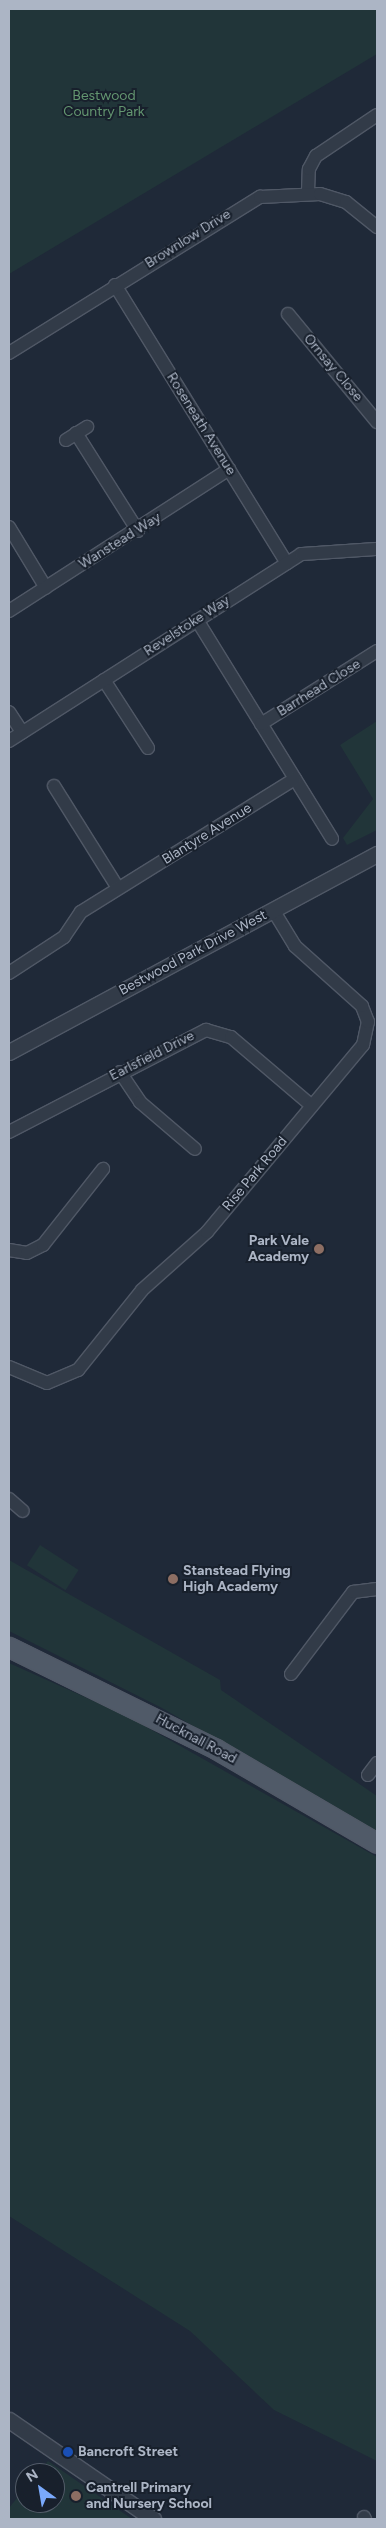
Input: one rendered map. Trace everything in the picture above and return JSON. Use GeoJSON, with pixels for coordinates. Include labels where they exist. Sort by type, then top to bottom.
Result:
{"type":"FeatureCollection","features":[{"type":"Feature","properties":{"kind":"main road","name":"Hucknall Road"},"geometry":{"type":"LineString","coordinates":[[9,1647],[216,1749],[377,1843]]}},
{"type":"Feature","properties":{"kind":"street"},"geometry":{"type":"LineString","coordinates":[[308,192],[309,169],[316,156],[377,115]]}},
{"type":"Feature","properties":{"kind":"street","name":"Brownlow Drive"},"geometry":{"type":"LineString","coordinates":[[9,353],[244,204],[274,194],[308,192],[346,202],[377,227]]}},
{"type":"Feature","properties":{"kind":"street","name":"Roseneath Avenue"},"geometry":{"type":"LineString","coordinates":[[115,286],[287,563]]}},
{"type":"Feature","properties":{"kind":"street","name":"Ornsay Close"},"geometry":{"type":"LineString","coordinates":[[288,314],[377,422]]}},
{"type":"Feature","properties":{"kind":"street"},"geometry":{"type":"LineString","coordinates":[[76,433],[138,531]]}},
{"type":"Feature","properties":{"kind":"street","name":"Wanstead Way"},"geometry":{"type":"LineString","coordinates":[[9,611],[138,531],[230,469]]}},
{"type":"Feature","properties":{"kind":"street"},"geometry":{"type":"LineString","coordinates":[[9,527],[46,588]]}},
{"type":"Feature","properties":{"kind":"street","name":"Revelstoke Way"},"geometry":{"type":"LineString","coordinates":[[9,740],[287,563],[316,550],[377,549]]}},
{"type":"Feature","properties":{"kind":"street"},"geometry":{"type":"LineString","coordinates":[[197,620],[295,779],[320,830],[332,839]]}},
{"type":"Feature","properties":{"kind":"street","name":"Barrhead Close"},"geometry":{"type":"LineString","coordinates":[[261,724],[377,651]]}},
{"type":"Feature","properties":{"kind":"street"},"geometry":{"type":"LineString","coordinates":[[104,680],[148,748]]}},
{"type":"Feature","properties":{"kind":"street"},"geometry":{"type":"LineString","coordinates":[[9,712],[22,732]]}},
{"type":"Feature","properties":{"kind":"street","name":"Blantyre Avenue"},"geometry":{"type":"LineString","coordinates":[[9,973],[64,937],[77,914],[295,779]]}},
{"type":"Feature","properties":{"kind":"street"},"geometry":{"type":"LineString","coordinates":[[61,790],[118,888]]}},
{"type":"Feature","properties":{"kind":"street","name":"Bestwood Park Drive West"},"geometry":{"type":"LineString","coordinates":[[9,1052],[377,854]]}},
{"type":"Feature","properties":{"kind":"street","name":"Rise Park Road"},"geometry":{"type":"LineString","coordinates":[[9,1367],[48,1383],[78,1370],[142,1290],[207,1232],[362,1045],[373,1021],[356,998],[295,946],[273,910]]}},
{"type":"Feature","properties":{"kind":"street","name":"Earlsfield Drive"},"geometry":{"type":"LineString","coordinates":[[9,1132],[197,1032],[216,1031],[231,1038],[312,1106]]}},
{"type":"Feature","properties":{"kind":"street"},"geometry":{"type":"LineString","coordinates":[[120,1072],[140,1102],[195,1149]]}},
{"type":"Feature","properties":{"kind":"street"},"geometry":{"type":"LineString","coordinates":[[9,1250],[27,1253],[43,1245],[103,1169]]}},
{"type":"Feature","properties":{"kind":"street"},"geometry":{"type":"LineString","coordinates":[[9,1499],[24,1510]]}},
{"type":"Feature","properties":{"kind":"street"},"geometry":{"type":"LineString","coordinates":[[299,1670],[353,1592],[377,1589]]}},
{"type":"Feature","properties":{"kind":"street"},"geometry":{"type":"LineString","coordinates":[[368,1775],[377,1764]]}},
{"type":"Feature","properties":{"kind":"street"},"geometry":{"type":"LineString","coordinates":[[9,2420],[153,2519]]}},
{"type":"Feature","properties":{"kind":"green space","name":"Bestwood Country Park"},"geometry":{"type":"Polygon","coordinates":[[[9,9],[377,9],[377,54],[9,274],[9,9]]]}},
{"type":"Feature","properties":{"kind":"green space"},"geometry":{"type":"Polygon","coordinates":[[[377,721],[377,830],[347,845],[343,838],[373,799],[340,745],[377,721]]]}},
{"type":"Feature","properties":{"kind":"green space"},"geometry":{"type":"Polygon","coordinates":[[[40,1545],[79,1570],[66,1590],[27,1565],[40,1545]]]}},
{"type":"Feature","properties":{"kind":"green space"},"geometry":{"type":"Polygon","coordinates":[[[9,1560],[220,1680],[221,1690],[377,1796],[377,1832],[162,1708],[9,1631],[9,1560]]]}},
{"type":"Feature","properties":{"kind":"green space"},"geometry":{"type":"Polygon","coordinates":[[[9,1663],[127,1716],[377,1857],[377,2461],[274,2410],[190,2331],[9,2216],[9,1663]]]}},
{"type":"Feature","properties":{"kind":"green space","name":"Cantrell Primary and Nursery School"},"geometry":{"type":"Polygon","coordinates":[[[65,2473],[132,2519],[9,2519],[9,2508],[15,2500],[15,2513],[65,2513],[65,2473]]]}},
{"type":"Feature","properties":{"kind":"place","name":"Park Vale Academy"},"geometry":{"type":"Point","coordinates":[319,1249]}},
{"type":"Feature","properties":{"kind":"place","name":"Stanstead Flying High Academy"},"geometry":{"type":"Point","coordinates":[173,1579]}},
{"type":"Feature","properties":{"kind":"place","name":"Bancroft Street"},"geometry":{"type":"Point","coordinates":[68,2452]}},
{"type":"Feature","properties":{"kind":"place","name":"Cantrell Primary and Nursery School"},"geometry":{"type":"Point","coordinates":[76,2496]}}]}
